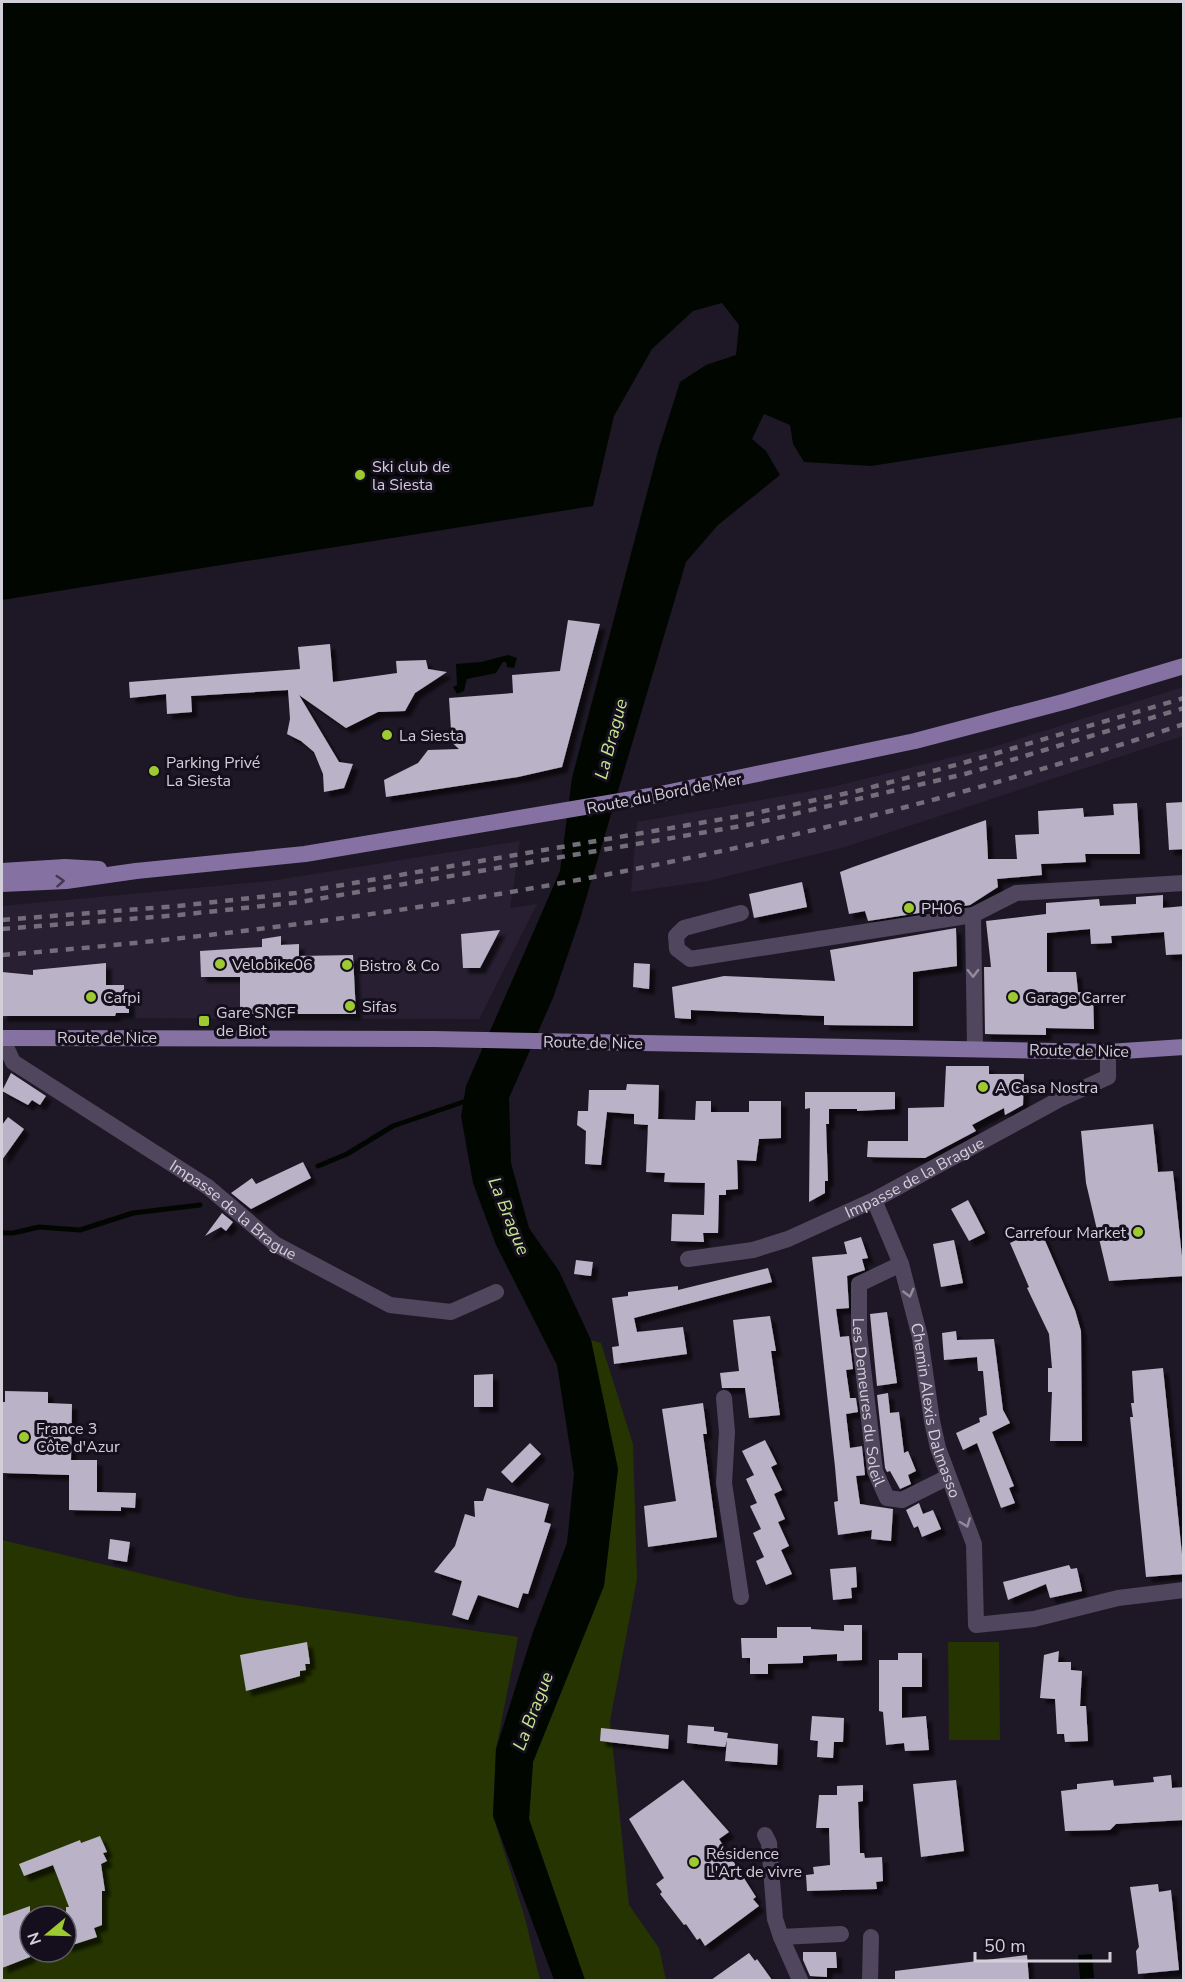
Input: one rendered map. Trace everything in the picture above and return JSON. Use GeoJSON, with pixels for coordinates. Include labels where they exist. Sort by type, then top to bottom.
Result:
{"type":"FeatureCollection","features":[{"type":"Feature","properties":{"kind":"main road","name":"Route du Bord de Mer"},"geometry":{"type":"LineString","coordinates":[[2,884],[66,881],[136,871],[305,854],[656,795],[915,741],[1067,701],[1184,666]]}},
{"type":"Feature","properties":{"kind":"main road","name":"Route du Bord de Mer"},"geometry":{"type":"LineString","coordinates":[[2,871],[65,867],[136,871]]}},
{"type":"Feature","properties":{"kind":"main road","name":"Route de Nice"},"geometry":{"type":"LineString","coordinates":[[2,1038],[434,1039],[1108,1052],[1184,1047]]}},
{"type":"Feature","properties":{"kind":"street"},"geometry":{"type":"LineString","coordinates":[[741,913],[684,928],[676,936],[675,945],[690,959],[973,915],[1016,894],[1184,883]]}},
{"type":"Feature","properties":{"kind":"street"},"geometry":{"type":"LineString","coordinates":[[973,915],[975,1048]]}},
{"type":"Feature","properties":{"kind":"street","name":"Impasse de la Brague"},"geometry":{"type":"LineString","coordinates":[[2,1038],[13,1062],[207,1187],[275,1244],[390,1305],[451,1312],[496,1292]]}},
{"type":"Feature","properties":{"kind":"street","name":"Impasse de la Brague"},"geometry":{"type":"LineString","coordinates":[[688,1259],[753,1250],[788,1239],[874,1200],[1060,1099],[1108,1077],[1108,1052]]}},
{"type":"Feature","properties":{"kind":"street","name":"Chemin Alexis Dalmasso"},"geometry":{"type":"LineString","coordinates":[[874,1200],[901,1264],[920,1337],[932,1421],[948,1477],[974,1544],[976,1625],[1034,1618],[1118,1598],[1184,1590]]}},
{"type":"Feature","properties":{"kind":"street","name":"Les Demeures du Soleil"},"geometry":{"type":"LineString","coordinates":[[901,1264],[859,1284],[859,1333],[875,1471],[887,1498],[902,1500],[948,1477]]}},
{"type":"Feature","properties":{"kind":"street"},"geometry":{"type":"LineString","coordinates":[[724,1398],[727,1432],[724,1483],[741,1597]]}},
{"type":"Feature","properties":{"kind":"street"},"geometry":{"type":"LineString","coordinates":[[765,1835],[770,1853],[775,1919],[800,1980]]}},
{"type":"Feature","properties":{"kind":"street"},"geometry":{"type":"LineString","coordinates":[[781,1937],[840,1934]]}},
{"type":"Feature","properties":{"kind":"street"},"geometry":{"type":"LineString","coordinates":[[870,1980],[871,1937]]}},
{"type":"Feature","properties":{"kind":"shaded area"},"geometry":{"type":"Polygon","coordinates":[[[1183,687],[1183,736],[845,847],[708,881],[631,892],[637,822],[828,788],[990,748],[1183,687]]]}},
{"type":"Feature","properties":{"kind":"shaded area"},"geometry":{"type":"Polygon","coordinates":[[[520,841],[510,908],[537,904],[479,1019],[2,1018],[2,906],[270,881],[520,841]]]}},
{"type":"Feature","properties":{"kind":"green space"},"geometry":{"type":"Polygon","coordinates":[[[591,1340],[601,1343],[633,1444],[637,1579],[610,1721],[629,1905],[659,1948],[666,1980],[585,1980],[529,1819],[533,1762],[604,1585],[618,1469],[591,1340]]]}},
{"type":"Feature","properties":{"kind":"green space"},"geometry":{"type":"Polygon","coordinates":[[[2,1540],[239,1597],[518,1637],[496,1749],[493,1816],[525,1918],[540,1980],[2,1980],[2,1540]]]}},
{"type":"Feature","properties":{"kind":"green space"},"geometry":{"type":"Polygon","coordinates":[[[948,1642],[999,1642],[1000,1740],[949,1740],[948,1642]]]}},
{"type":"Feature","properties":{"kind":"water","name":"La Brague"},"geometry":{"type":"Polygon","coordinates":[[[2,2],[1183,2],[1183,417],[871,466],[804,462],[793,444],[790,425],[764,414],[752,439],[766,451],[780,475],[718,525],[686,562],[580,919],[553,998],[509,1098],[511,1163],[529,1228],[559,1271],[591,1340],[618,1469],[604,1586],[533,1762],[529,1819],[585,1980],[554,1980],[493,1816],[496,1749],[533,1632],[567,1543],[574,1474],[557,1365],[496,1245],[473,1183],[461,1116],[466,1086],[560,871],[572,778],[658,451],[680,382],[706,365],[736,355],[739,325],[722,303],[693,311],[652,349],[614,416],[593,506],[2,600],[2,2]]]}},
{"type":"Feature","properties":{"kind":"water"},"geometry":{"type":"Polygon","coordinates":[[[508,655],[517,658],[514,668],[507,667],[506,662],[503,662],[496,673],[467,679],[464,691],[457,694],[453,687],[457,685],[456,664],[481,662],[508,655]]]}},
{"type":"Feature","properties":{"kind":"water"},"geometry":{"type":"Polygon","coordinates":[[[1092,1954],[1094,1978],[1080,1979],[1078,1955],[1092,1954]]]}},
{"type":"Feature","properties":{"kind":"building"},"geometry":{"type":"Polygon","coordinates":[[[568,620],[600,624],[562,767],[518,777],[386,797],[384,780],[418,763],[428,750],[459,749],[445,736],[451,730],[449,698],[513,693],[512,675],[560,671],[568,620]]]}},
{"type":"Feature","properties":{"kind":"building"},"geometry":{"type":"Polygon","coordinates":[[[330,644],[333,682],[397,673],[396,661],[426,660],[428,669],[447,672],[415,693],[405,711],[378,712],[346,728],[299,695],[339,762],[353,764],[344,788],[324,792],[323,774],[314,752],[301,741],[287,734],[290,719],[288,690],[191,696],[192,712],[167,714],[166,694],[130,698],[129,682],[300,669],[298,647],[330,644]]]}},
{"type":"Feature","properties":{"kind":"building"},"geometry":{"type":"Polygon","coordinates":[[[1184,802],[1184,849],[1169,850],[1166,803],[1184,802]]]}},
{"type":"Feature","properties":{"kind":"building"},"geometry":{"type":"Polygon","coordinates":[[[1137,803],[1140,854],[1085,854],[1086,862],[1041,864],[1042,875],[997,879],[998,887],[970,905],[868,921],[865,911],[849,914],[840,872],[986,820],[988,859],[1017,859],[1015,835],[1039,834],[1038,811],[1083,808],[1084,817],[1114,815],[1113,804],[1137,803]]]}},
{"type":"Feature","properties":{"kind":"building"},"geometry":{"type":"Polygon","coordinates":[[[802,882],[807,907],[754,918],[749,894],[802,882]]]}},
{"type":"Feature","properties":{"kind":"building"},"geometry":{"type":"Polygon","coordinates":[[[1163,895],[1163,908],[1184,906],[1184,954],[1166,955],[1164,932],[1111,936],[1112,943],[1091,944],[1090,929],[1047,933],[1047,972],[1076,972],[1078,992],[1093,992],[1094,1029],[1046,1028],[1046,1035],[985,1034],[984,967],[991,967],[986,921],[1046,914],[1046,903],[1099,899],[1100,906],[1136,904],[1136,897],[1163,895]]]}},
{"type":"Feature","properties":{"kind":"building"},"geometry":{"type":"Polygon","coordinates":[[[956,928],[957,966],[913,972],[913,1026],[824,1025],[824,1016],[691,1010],[691,1019],[675,1018],[672,987],[724,976],[835,981],[830,950],[956,928]]]}},
{"type":"Feature","properties":{"kind":"building"},"geometry":{"type":"Polygon","coordinates":[[[500,930],[480,968],[463,968],[461,934],[500,930]]]}},
{"type":"Feature","properties":{"kind":"building"},"geometry":{"type":"Polygon","coordinates":[[[281,936],[281,945],[299,944],[299,956],[353,955],[356,1014],[240,1014],[240,977],[201,977],[200,951],[262,947],[262,939],[281,936]]]}},
{"type":"Feature","properties":{"kind":"building"},"geometry":{"type":"Polygon","coordinates":[[[106,963],[106,985],[124,985],[124,999],[129,999],[129,1013],[116,1013],[115,1016],[2,1016],[2,972],[33,975],[33,970],[106,963]]]}},
{"type":"Feature","properties":{"kind":"building"},"geometry":{"type":"Polygon","coordinates":[[[634,963],[650,964],[649,989],[633,987],[634,963]]]}},
{"type":"Feature","properties":{"kind":"building"},"geometry":{"type":"Polygon","coordinates":[[[946,1066],[989,1066],[989,1074],[1024,1074],[1023,1105],[1005,1115],[1004,1108],[972,1125],[976,1131],[925,1158],[867,1157],[868,1141],[908,1141],[908,1108],[944,1107],[946,1066]]]}},
{"type":"Feature","properties":{"kind":"building"},"geometry":{"type":"Polygon","coordinates":[[[11,1073],[46,1096],[40,1105],[32,1100],[28,1105],[2,1091],[11,1073]]]}},
{"type":"Feature","properties":{"kind":"building"},"geometry":{"type":"Polygon","coordinates":[[[627,1084],[659,1085],[658,1119],[695,1120],[696,1101],[711,1101],[711,1112],[749,1112],[749,1101],[781,1101],[781,1138],[759,1139],[756,1161],[737,1160],[738,1189],[726,1190],[726,1195],[719,1195],[718,1233],[703,1233],[704,1242],[671,1241],[672,1214],[704,1215],[705,1183],[664,1182],[665,1173],[646,1172],[648,1125],[634,1124],[634,1114],[607,1112],[601,1165],[585,1164],[586,1131],[577,1125],[578,1111],[588,1111],[589,1090],[626,1090],[627,1084]]]}},
{"type":"Feature","properties":{"kind":"building"},"geometry":{"type":"Polygon","coordinates":[[[805,1092],[895,1092],[895,1109],[857,1111],[857,1109],[829,1109],[829,1124],[826,1124],[828,1181],[825,1181],[825,1193],[809,1202],[810,1108],[805,1109],[805,1092]]]}},
{"type":"Feature","properties":{"kind":"building"},"geometry":{"type":"Polygon","coordinates":[[[8,1117],[24,1129],[2,1160],[2,1125],[8,1117]]]}},
{"type":"Feature","properties":{"kind":"building","name":"Carrefour Market"},"geometry":{"type":"Polygon","coordinates":[[[1153,1124],[1158,1172],[1173,1171],[1184,1276],[1109,1281],[1086,1183],[1081,1131],[1153,1124]]]}},
{"type":"Feature","properties":{"kind":"building"},"geometry":{"type":"Polygon","coordinates":[[[303,1162],[311,1178],[251,1209],[231,1193],[252,1178],[256,1184],[303,1162]]]}},
{"type":"Feature","properties":{"kind":"building"},"geometry":{"type":"Polygon","coordinates":[[[968,1200],[985,1233],[969,1241],[951,1209],[968,1200]]]}},
{"type":"Feature","properties":{"kind":"building"},"geometry":{"type":"Polygon","coordinates":[[[222,1213],[233,1222],[226,1231],[221,1227],[205,1236],[222,1213]]]}},
{"type":"Feature","properties":{"kind":"building"},"geometry":{"type":"Polygon","coordinates":[[[1040,1229],[1075,1310],[1081,1331],[1082,1441],[1050,1441],[1052,1392],[1048,1392],[1048,1368],[1052,1368],[1049,1334],[1027,1288],[1029,1287],[1010,1243],[1040,1229]]]}},
{"type":"Feature","properties":{"kind":"building"},"geometry":{"type":"Polygon","coordinates":[[[861,1237],[868,1258],[862,1259],[865,1270],[847,1276],[849,1308],[836,1309],[840,1337],[849,1336],[853,1369],[846,1370],[850,1398],[856,1398],[858,1412],[846,1414],[850,1448],[862,1446],[865,1475],[856,1476],[860,1504],[893,1509],[891,1541],[871,1539],[872,1530],[838,1535],[834,1502],[838,1501],[835,1467],[812,1257],[847,1254],[844,1242],[861,1237]]]}},
{"type":"Feature","properties":{"kind":"building"},"geometry":{"type":"Polygon","coordinates":[[[954,1240],[963,1283],[941,1287],[933,1244],[954,1240]]]}},
{"type":"Feature","properties":{"kind":"building"},"geometry":{"type":"Polygon","coordinates":[[[576,1260],[593,1262],[591,1276],[574,1274],[576,1260]]]}},
{"type":"Feature","properties":{"kind":"building"},"geometry":{"type":"Polygon","coordinates":[[[768,1268],[772,1282],[634,1318],[637,1332],[683,1327],[687,1354],[614,1364],[612,1347],[619,1346],[612,1298],[628,1296],[628,1292],[678,1286],[678,1290],[768,1268]]]}},
{"type":"Feature","properties":{"kind":"building"},"geometry":{"type":"Polygon","coordinates":[[[887,1312],[897,1383],[877,1386],[870,1314],[887,1312]]]}},
{"type":"Feature","properties":{"kind":"building"},"geometry":{"type":"Polygon","coordinates":[[[770,1316],[776,1351],[771,1351],[780,1415],[749,1418],[745,1388],[722,1388],[720,1373],[739,1371],[733,1320],[770,1316]]]}},
{"type":"Feature","properties":{"kind":"building"},"geometry":{"type":"Polygon","coordinates":[[[956,1331],[957,1340],[994,1339],[1003,1410],[1010,1423],[992,1432],[1014,1486],[1009,1488],[1015,1503],[1001,1508],[977,1443],[963,1450],[956,1433],[980,1422],[979,1418],[987,1415],[983,1371],[978,1371],[977,1357],[944,1360],[942,1333],[956,1331]]]}},
{"type":"Feature","properties":{"kind":"building"},"geometry":{"type":"Polygon","coordinates":[[[1163,1368],[1184,1574],[1146,1577],[1130,1417],[1133,1417],[1131,1403],[1134,1403],[1132,1371],[1163,1368]]]}},
{"type":"Feature","properties":{"kind":"building"},"geometry":{"type":"Polygon","coordinates":[[[493,1374],[493,1407],[474,1407],[474,1375],[493,1374]]]}},
{"type":"Feature","properties":{"kind":"building"},"geometry":{"type":"Polygon","coordinates":[[[5,1391],[48,1392],[48,1403],[72,1404],[71,1460],[97,1460],[97,1492],[136,1493],[135,1508],[121,1507],[121,1511],[69,1510],[69,1475],[2,1473],[2,1402],[5,1402],[5,1391]]]}},
{"type":"Feature","properties":{"kind":"building"},"geometry":{"type":"Polygon","coordinates":[[[888,1393],[890,1413],[899,1412],[904,1453],[908,1451],[916,1471],[908,1475],[911,1484],[900,1489],[890,1471],[887,1472],[885,1468],[877,1395],[888,1393]]]}},
{"type":"Feature","properties":{"kind":"building"},"geometry":{"type":"Polygon","coordinates":[[[703,1403],[707,1434],[703,1434],[717,1537],[648,1547],[644,1506],[676,1501],[662,1409],[703,1403]]]}},
{"type":"Feature","properties":{"kind":"building"},"geometry":{"type":"Polygon","coordinates":[[[765,1440],[777,1464],[771,1467],[782,1490],[774,1494],[785,1519],[778,1522],[789,1546],[781,1550],[792,1574],[766,1585],[756,1561],[764,1557],[753,1533],[761,1529],[750,1506],[757,1503],[746,1479],[754,1475],[742,1451],[765,1440]]]}},
{"type":"Feature","properties":{"kind":"building"},"geometry":{"type":"Polygon","coordinates":[[[530,1443],[541,1454],[512,1483],[501,1472],[530,1443]]]}},
{"type":"Feature","properties":{"kind":"building"},"geometry":{"type":"Polygon","coordinates":[[[487,1488],[549,1504],[544,1522],[551,1524],[528,1594],[523,1593],[518,1608],[478,1595],[468,1620],[452,1615],[462,1581],[434,1572],[455,1546],[465,1514],[475,1517],[474,1501],[483,1501],[487,1488]]]}},
{"type":"Feature","properties":{"kind":"building"},"geometry":{"type":"Polygon","coordinates":[[[919,1503],[923,1514],[933,1510],[941,1529],[922,1537],[918,1526],[914,1528],[906,1510],[919,1503]]]}},
{"type":"Feature","properties":{"kind":"building"},"geometry":{"type":"Polygon","coordinates":[[[110,1539],[130,1542],[127,1562],[108,1559],[110,1539]]]}},
{"type":"Feature","properties":{"kind":"building"},"geometry":{"type":"Polygon","coordinates":[[[1069,1565],[1071,1569],[1077,1568],[1082,1591],[1050,1598],[1046,1584],[1008,1600],[1003,1582],[1069,1565]]]}},
{"type":"Feature","properties":{"kind":"building"},"geometry":{"type":"Polygon","coordinates":[[[856,1567],[857,1587],[851,1588],[852,1598],[833,1600],[830,1569],[856,1567]]]}},
{"type":"Feature","properties":{"kind":"building"},"geometry":{"type":"Polygon","coordinates":[[[844,1625],[862,1625],[862,1660],[837,1661],[837,1654],[803,1656],[803,1663],[768,1664],[768,1674],[750,1674],[750,1658],[742,1658],[741,1638],[777,1638],[777,1627],[811,1627],[811,1629],[844,1631],[844,1625]]]}},
{"type":"Feature","properties":{"kind":"building"},"geometry":{"type":"Polygon","coordinates":[[[307,1642],[310,1664],[305,1664],[306,1670],[300,1671],[300,1676],[246,1691],[240,1655],[307,1642]]]}},
{"type":"Feature","properties":{"kind":"building"},"geometry":{"type":"Polygon","coordinates":[[[1059,1651],[1058,1662],[1071,1662],[1071,1670],[1082,1671],[1080,1706],[1086,1706],[1088,1741],[1065,1742],[1064,1734],[1057,1734],[1055,1699],[1040,1698],[1044,1655],[1059,1651]]]}},
{"type":"Feature","properties":{"kind":"building"},"geometry":{"type":"Polygon","coordinates":[[[898,1653],[922,1653],[922,1687],[902,1687],[902,1718],[926,1716],[929,1750],[905,1751],[904,1743],[886,1745],[883,1712],[879,1711],[879,1660],[898,1660],[898,1653]]]}},
{"type":"Feature","properties":{"kind":"building"},"geometry":{"type":"Polygon","coordinates":[[[812,1716],[844,1718],[843,1742],[834,1742],[833,1758],[817,1757],[818,1741],[810,1740],[812,1716]]]}},
{"type":"Feature","properties":{"kind":"building"},"geometry":{"type":"Polygon","coordinates":[[[688,1725],[714,1727],[714,1731],[728,1733],[727,1738],[778,1744],[777,1765],[725,1761],[727,1740],[725,1747],[687,1743],[688,1725]]]}},
{"type":"Feature","properties":{"kind":"building"},"geometry":{"type":"Polygon","coordinates":[[[601,1728],[669,1735],[668,1749],[600,1741],[601,1728]]]}},
{"type":"Feature","properties":{"kind":"building"},"geometry":{"type":"Polygon","coordinates":[[[1171,1775],[1172,1788],[1184,1787],[1184,1820],[1116,1824],[1110,1830],[1065,1831],[1061,1791],[1077,1789],[1077,1784],[1113,1780],[1114,1786],[1154,1782],[1153,1777],[1171,1775]]]}},
{"type":"Feature","properties":{"kind":"building","name":"Résidence L'Art de vivre"},"geometry":{"type":"Polygon","coordinates":[[[683,1780],[729,1832],[719,1839],[756,1897],[753,1899],[759,1906],[705,1946],[700,1938],[697,1940],[686,1924],[684,1925],[660,1894],[662,1892],[656,1884],[664,1878],[629,1819],[683,1780]]]}},
{"type":"Feature","properties":{"kind":"building"},"geometry":{"type":"Polygon","coordinates":[[[956,1780],[964,1851],[921,1857],[913,1784],[956,1780]]]}},
{"type":"Feature","properties":{"kind":"building"},"geometry":{"type":"Polygon","coordinates":[[[863,1785],[863,1801],[858,1802],[860,1853],[864,1853],[865,1858],[882,1857],[883,1881],[876,1882],[877,1889],[807,1891],[806,1875],[814,1874],[813,1867],[830,1865],[829,1828],[816,1828],[819,1795],[837,1795],[837,1786],[863,1785]]]}},
{"type":"Feature","properties":{"kind":"building"},"geometry":{"type":"Polygon","coordinates":[[[100,1836],[107,1852],[103,1853],[107,1861],[101,1864],[105,1891],[102,1891],[102,1925],[94,1928],[97,1937],[78,1943],[78,1904],[68,1904],[53,1865],[24,1876],[19,1864],[80,1840],[81,1843],[100,1836]]]}},
{"type":"Feature","properties":{"kind":"building"},"geometry":{"type":"Polygon","coordinates":[[[1158,1884],[1159,1892],[1171,1890],[1179,1970],[1138,1974],[1136,1951],[1139,1947],[1130,1887],[1158,1884]]]}},
{"type":"Feature","properties":{"kind":"building"},"geometry":{"type":"Polygon","coordinates":[[[18,1910],[18,1962],[2,1968],[2,1916],[18,1910]]]}},
{"type":"Feature","properties":{"kind":"building"},"geometry":{"type":"Polygon","coordinates":[[[803,1952],[836,1952],[837,1968],[827,1968],[827,1977],[810,1976],[803,1960],[803,1952]]]}},
{"type":"Feature","properties":{"kind":"building"},"geometry":{"type":"Polygon","coordinates":[[[749,1953],[755,1961],[757,1959],[772,1980],[711,1980],[749,1953]]]}},
{"type":"Feature","properties":{"kind":"building"},"geometry":{"type":"Polygon","coordinates":[[[1027,1955],[1029,1980],[895,1980],[895,1971],[1027,1955]]]}},
{"type":"Feature","properties":{"kind":"waterway"},"geometry":{"type":"LineString","coordinates":[[318,1166],[347,1154],[393,1126],[469,1100]]}},
{"type":"Feature","properties":{"kind":"waterway"},"geometry":{"type":"LineString","coordinates":[[2,1233],[39,1227],[80,1230],[133,1213],[200,1205]]}},
{"type":"Feature","properties":{"kind":"railway"},"geometry":{"type":"LineString","coordinates":[[2,920],[178,906],[296,893],[746,815],[857,791],[963,763],[1184,698]]}},
{"type":"Feature","properties":{"kind":"railway"},"geometry":{"type":"LineString","coordinates":[[2,929],[179,915],[300,902],[747,825],[965,774],[1184,708]]}},
{"type":"Feature","properties":{"kind":"railway"},"geometry":{"type":"LineString","coordinates":[[2,955],[302,924],[451,902],[600,876],[747,845],[894,810],[1040,770],[1184,724]]}},
{"type":"Feature","properties":{"kind":"place","name":"Ski club de la Siesta"},"geometry":{"type":"Point","coordinates":[360,475]}},
{"type":"Feature","properties":{"kind":"place","name":"La Siesta"},"geometry":{"type":"Point","coordinates":[387,735]}},
{"type":"Feature","properties":{"kind":"place","name":"Parking Privé La Siesta"},"geometry":{"type":"Point","coordinates":[154,771]}},
{"type":"Feature","properties":{"kind":"place","name":"PH06"},"geometry":{"type":"Point","coordinates":[909,908]}},
{"type":"Feature","properties":{"kind":"place","name":"Velobike06"},"geometry":{"type":"Point","coordinates":[220,964]}},
{"type":"Feature","properties":{"kind":"place","name":"Bistro & Co"},"geometry":{"type":"Point","coordinates":[347,965]}},
{"type":"Feature","properties":{"kind":"place","name":"Cafpi"},"geometry":{"type":"Point","coordinates":[91,997]}},
{"type":"Feature","properties":{"kind":"place","name":"Garage Carrer"},"geometry":{"type":"Point","coordinates":[1013,997]}},
{"type":"Feature","properties":{"kind":"place","name":"Sifas"},"geometry":{"type":"Point","coordinates":[350,1006]}},
{"type":"Feature","properties":{"kind":"place","name":"Gare SNCF de Biot"},"geometry":{"type":"Point","coordinates":[204,1021]}},
{"type":"Feature","properties":{"kind":"place","name":"A Casa Nostra"},"geometry":{"type":"Point","coordinates":[983,1087]}},
{"type":"Feature","properties":{"kind":"place","name":"Carrefour Market"},"geometry":{"type":"Point","coordinates":[1138,1232]}},
{"type":"Feature","properties":{"kind":"place","name":"France 3 Côte d'Azur"},"geometry":{"type":"Point","coordinates":[24,1437]}},
{"type":"Feature","properties":{"kind":"place","name":"Résidence L'Art de vivre"},"geometry":{"type":"Point","coordinates":[694,1862]}}]}
